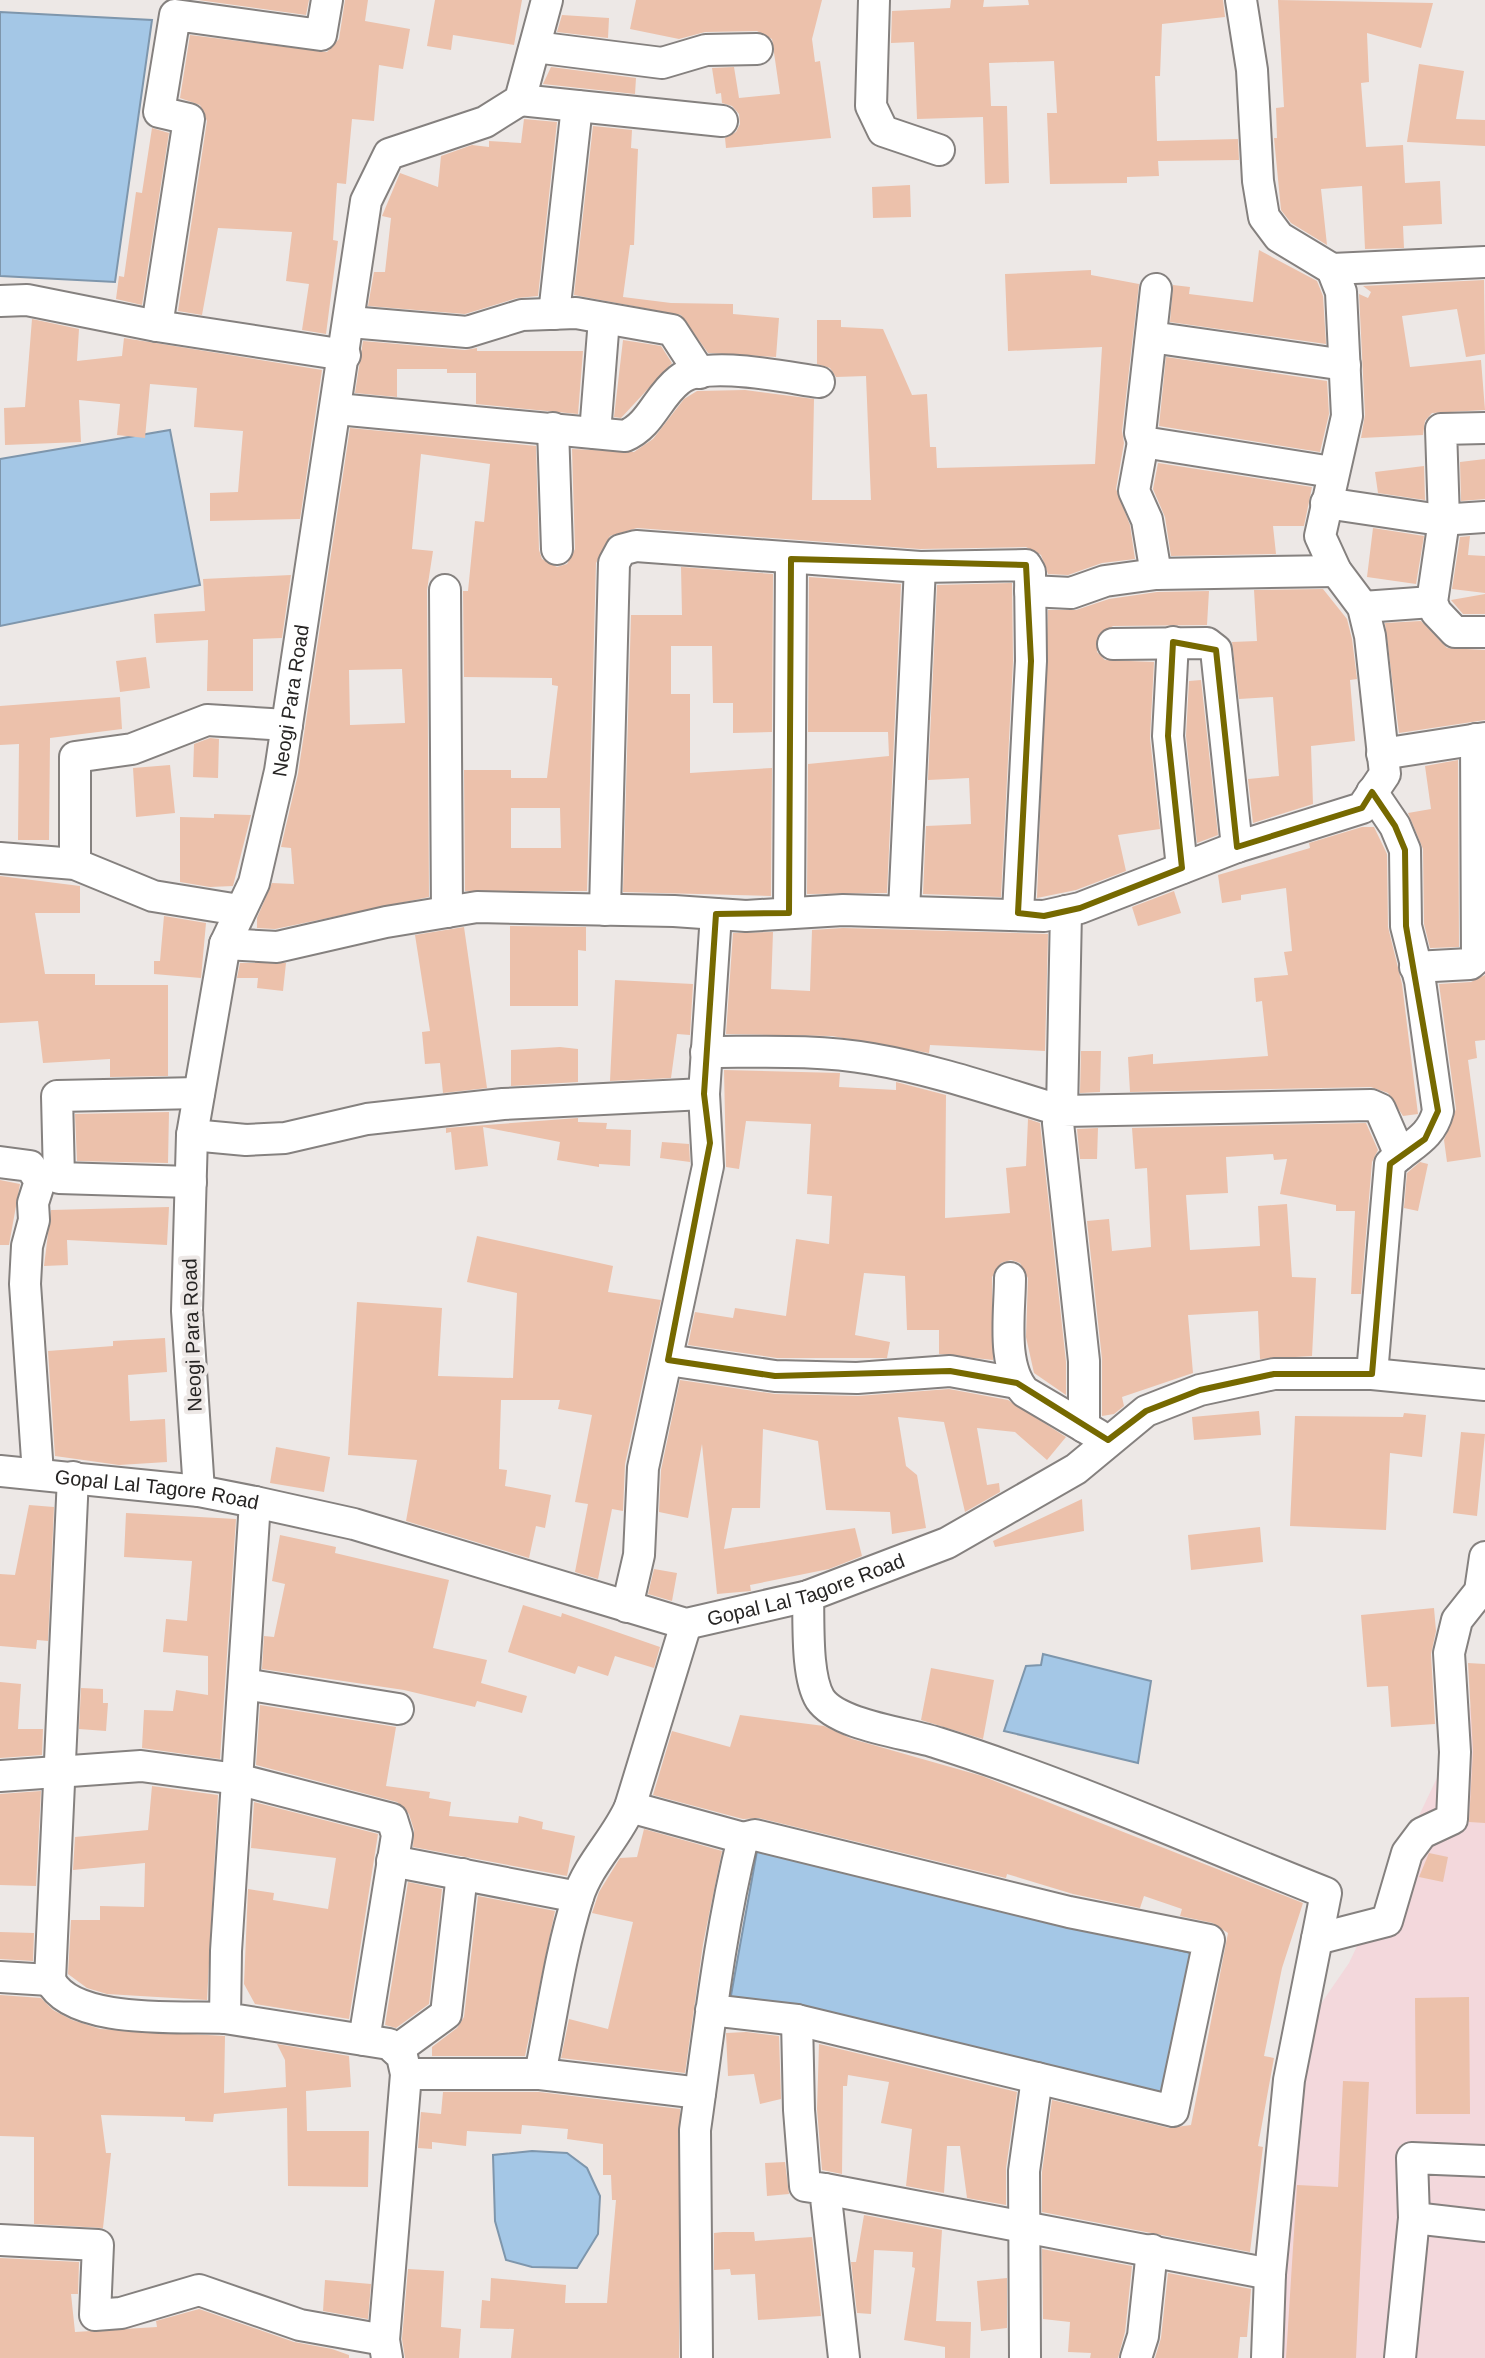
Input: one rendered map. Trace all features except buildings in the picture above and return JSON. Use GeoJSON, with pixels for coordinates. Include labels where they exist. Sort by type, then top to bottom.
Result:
{"type":"FeatureCollection","features":[{"type":"Feature","properties":{"kind":"street"},"geometry":{"type":"LineString","coordinates":[[157,326],[189,119],[159,112],[175,15],[321,35],[327,0]]}},
{"type":"Feature","properties":{"kind":"street"},"geometry":{"type":"LineString","coordinates":[[547,0],[520,100],[722,121]]}},
{"type":"Feature","properties":{"kind":"street"},"geometry":{"type":"LineString","coordinates":[[874,0],[871,106],[883,131],[939,150]]}},
{"type":"Feature","properties":{"kind":"street"},"geometry":{"type":"LineString","coordinates":[[1241,0],[1252,70],[1258,181],[1264,217],[1279,237],[1332,269],[1485,262]]}},
{"type":"Feature","properties":{"kind":"street"},"geometry":{"type":"LineString","coordinates":[[535,47],[662,63],[706,50],[757,49]]}},
{"type":"Feature","properties":{"kind":"street","name":"Neogi Para Road"},"geometry":{"type":"LineString","coordinates":[[199,1491],[187,1311],[192,1135],[225,944],[254,883],[287,725],[366,201],[389,154],[485,122],[520,100]]}},
{"type":"Feature","properties":{"kind":"street"},"geometry":{"type":"LineString","coordinates":[[554,314],[577,106]]}},
{"type":"Feature","properties":{"kind":"street"},"geometry":{"type":"LineString","coordinates":[[225,944],[277,947],[386,922],[477,907],[716,914],[904,911],[1044,916],[1066,911],[1237,847],[1362,808],[1385,774],[1374,662],[1363,607],[1336,571],[1320,536],[1347,416],[1341,292],[1332,269]]}},
{"type":"Feature","properties":{"kind":"street"},"geometry":{"type":"LineString","coordinates":[[1156,289],[1140,433],[1143,442],[1134,491],[1147,520],[1156,574]]}},
{"type":"Feature","properties":{"kind":"street"},"geometry":{"type":"LineString","coordinates":[[0,301],[27,300],[157,326],[345,355]]}},
{"type":"Feature","properties":{"kind":"street"},"geometry":{"type":"LineString","coordinates":[[350,322],[467,332],[522,315],[576,313],[672,330],[700,373]]}},
{"type":"Feature","properties":{"kind":"street"},"geometry":{"type":"LineString","coordinates":[[595,433],[604,319]]}},
{"type":"Feature","properties":{"kind":"street"},"geometry":{"type":"LineString","coordinates":[[1151,337],[1345,365]]}},
{"type":"Feature","properties":{"kind":"street"},"geometry":{"type":"LineString","coordinates":[[337,409],[625,436],[639,430],[681,378],[700,373],[743,371],[819,382]]}},
{"type":"Feature","properties":{"kind":"street"},"geometry":{"type":"LineString","coordinates":[[553,428],[557,549]]}},
{"type":"Feature","properties":{"kind":"street"},"geometry":{"type":"LineString","coordinates":[[1485,428],[1441,429],[1444,520],[1432,602],[1441,619],[1455,632],[1485,632]]}},
{"type":"Feature","properties":{"kind":"street"},"geometry":{"type":"LineString","coordinates":[[1143,442],[1332,472]]}},
{"type":"Feature","properties":{"kind":"street"},"geometry":{"type":"LineString","coordinates":[[1326,503],[1444,520],[1485,517]]}},
{"type":"Feature","properties":{"kind":"street"},"geometry":{"type":"LineString","coordinates":[[605,910],[617,555],[627,547],[636,546],[920,567],[1026,565],[1030,572],[1031,661],[1018,913]]}},
{"type":"Feature","properties":{"kind":"street"},"geometry":{"type":"LineString","coordinates":[[789,913],[791,559]]}},
{"type":"Feature","properties":{"kind":"street"},"geometry":{"type":"LineString","coordinates":[[904,911],[920,567]]}},
{"type":"Feature","properties":{"kind":"street"},"geometry":{"type":"LineString","coordinates":[[1030,591],[1071,593],[1105,581],[1156,574],[1336,571]]}},
{"type":"Feature","properties":{"kind":"street"},"geometry":{"type":"LineString","coordinates":[[445,590],[447,912]]}},
{"type":"Feature","properties":{"kind":"street"},"geometry":{"type":"LineString","coordinates":[[1363,607],[1432,602]]}},
{"type":"Feature","properties":{"kind":"street"},"geometry":{"type":"LineString","coordinates":[[1173,642],[1168,736],[1182,868]]}},
{"type":"Feature","properties":{"kind":"street"},"geometry":{"type":"LineString","coordinates":[[1113,644],[1207,643],[1216,650],[1237,847]]}},
{"type":"Feature","properties":{"kind":"street"},"geometry":{"type":"LineString","coordinates":[[75,864],[75,757],[132,749],[207,720],[287,725]]}},
{"type":"Feature","properties":{"kind":"street"},"geometry":{"type":"LineString","coordinates":[[1382,754],[1480,738],[1477,958],[1470,964],[1415,967]]}},
{"type":"Feature","properties":{"kind":"street"},"geometry":{"type":"LineString","coordinates":[[1372,792],[1395,826],[1405,850],[1406,926],[1438,1111],[1435,1126],[1425,1139],[1390,1164],[1372,1374]]}},
{"type":"Feature","properties":{"kind":"street"},"geometry":{"type":"LineString","coordinates":[[0,858],[75,864],[153,896],[239,910]]}},
{"type":"Feature","properties":{"kind":"street"},"geometry":{"type":"LineString","coordinates":[[1066,911],[1059,1135],[1084,1361],[1096,1434]]}},
{"type":"Feature","properties":{"kind":"street"},"geometry":{"type":"LineString","coordinates":[[627,1607],[639,1555],[643,1468],[708,1166],[704,1094],[716,914]]}},
{"type":"Feature","properties":{"kind":"street"},"geometry":{"type":"LineString","coordinates":[[706,1052],[824,1053],[872,1059],[937,1074],[1062,1111],[1371,1105],[1380,1109],[1400,1155]]}},
{"type":"Feature","properties":{"kind":"street"},"geometry":{"type":"LineString","coordinates":[[191,1182],[59,1178],[57,1096],[199,1093]]}},
{"type":"Feature","properties":{"kind":"street"},"geometry":{"type":"LineString","coordinates":[[192,1135],[246,1140],[285,1138],[367,1119],[503,1104],[704,1094]]}},
{"type":"Feature","properties":{"kind":"street"},"geometry":{"type":"LineString","coordinates":[[0,1162],[30,1166],[40,1181],[33,1203],[34,1220],[27,1246],[25,1284],[38,1474]]}},
{"type":"Feature","properties":{"kind":"street"},"geometry":{"type":"LineString","coordinates":[[1010,1278],[1011,1348],[1017,1383],[1025,1392],[1096,1434]]}},
{"type":"Feature","properties":{"kind":"street"},"geometry":{"type":"LineString","coordinates":[[668,1360],[775,1376],[857,1378],[950,1371],[1017,1383]]}},
{"type":"Feature","properties":{"kind":"street","name":"Gopal Lal Tagore Road"},"geometry":{"type":"LineString","coordinates":[[0,1471],[199,1491],[354,1524],[686,1624],[808,1596],[947,1543],[1076,1469],[1096,1434],[1200,1390],[1274,1374],[1372,1374],[1485,1385]]}},
{"type":"Feature","properties":{"kind":"street"},"geometry":{"type":"LineString","coordinates":[[73,1477],[50,1980],[57,1995],[87,2009],[225,2018],[364,2040],[402,2061],[700,2093]]}},
{"type":"Feature","properties":{"kind":"street"},"geometry":{"type":"LineString","coordinates":[[225,2018],[255,1502]]}},
{"type":"Feature","properties":{"kind":"street"},"geometry":{"type":"LineString","coordinates":[[1317,1939],[1387,1921],[1407,1853],[1422,1833],[1452,1819],[1455,1752],[1449,1653],[1457,1620],[1480,1591],[1485,1557]]}},
{"type":"Feature","properties":{"kind":"street"},"geometry":{"type":"LineString","coordinates":[[808,1596],[815,1686],[821,1700],[840,1715],[937,1742],[1124,1808],[1326,1893],[1304,1990],[1289,2080],[1270,2274],[1267,2358]]}},
{"type":"Feature","properties":{"kind":"street"},"geometry":{"type":"LineString","coordinates":[[540,2074],[578,1897],[593,1864],[618,1834],[630,1807],[686,1624]]}},
{"type":"Feature","properties":{"kind":"street"},"geometry":{"type":"LineString","coordinates":[[244,1684],[398,1709]]}},
{"type":"Feature","properties":{"kind":"street"},"geometry":{"type":"LineString","coordinates":[[0,1776],[58,1775],[141,1766],[237,1779],[392,1819],[397,1835],[364,2040]]}},
{"type":"Feature","properties":{"kind":"street"},"geometry":{"type":"LineString","coordinates":[[630,1807],[743,1838],[755,1835],[1069,1912],[1209,1940],[1173,2111],[797,2020],[711,2010]]}},
{"type":"Feature","properties":{"kind":"street"},"geometry":{"type":"LineString","coordinates":[[697,2358],[695,2130],[723,1918],[743,1838]]}},
{"type":"Feature","properties":{"kind":"street"},"geometry":{"type":"LineString","coordinates":[[392,1861],[578,1897]]}},
{"type":"Feature","properties":{"kind":"street"},"geometry":{"type":"LineString","coordinates":[[0,2240],[98,2245],[95,2315],[121,2313],[199,2290],[300,2325],[386,2349],[402,2061],[446,2014],[462,1874]]}},
{"type":"Feature","properties":{"kind":"street"},"geometry":{"type":"LineString","coordinates":[[0,1977],[50,1980]]}},
{"type":"Feature","properties":{"kind":"street"},"geometry":{"type":"LineString","coordinates":[[797,2020],[805,2186],[1270,2274]]}},
{"type":"Feature","properties":{"kind":"street"},"geometry":{"type":"LineString","coordinates":[[1025,2358],[1027,2226],[1024,2171],[1037,2078]]}},
{"type":"Feature","properties":{"kind":"street"},"geometry":{"type":"LineString","coordinates":[[1400,2358],[1414,2218],[1412,2158],[1485,2161]]}},
{"type":"Feature","properties":{"kind":"street"},"geometry":{"type":"LineString","coordinates":[[825,2189],[844,2358]]}},
{"type":"Feature","properties":{"kind":"street"},"geometry":{"type":"LineString","coordinates":[[1414,2218],[1485,2226]]}},
{"type":"Feature","properties":{"kind":"street"},"geometry":{"type":"LineString","coordinates":[[1136,2358],[1143,2336],[1152,2250]]}},
{"type":"Feature","properties":{"kind":"highlighted area"},"geometry":{"type":"Polygon","coordinates":[[[791,559],[1026,565],[1031,661],[1018,913],[1044,916],[1080,908],[1182,868],[1168,736],[1173,642],[1216,650],[1237,847],[1362,808],[1372,792],[1395,826],[1405,850],[1406,926],[1438,1111],[1425,1139],[1390,1164],[1372,1374],[1274,1374],[1200,1390],[1146,1411],[1108,1440],[1017,1383],[950,1371],[775,1376],[668,1360],[710,1143],[704,1094],[716,914],[789,913],[791,559]]]}},
{"type":"Feature","properties":{"kind":"shaded area"},"geometry":{"type":"Polygon","coordinates":[[[1482,1683],[1485,1683],[1485,2358],[1279,2358],[1296,2040],[1349,1963],[1482,1683]]]}},
{"type":"Feature","properties":{"kind":"water"},"geometry":{"type":"Polygon","coordinates":[[[0,12],[152,20],[115,282],[0,276],[0,12]]]}},
{"type":"Feature","properties":{"kind":"water"},"geometry":{"type":"Polygon","coordinates":[[[170,430],[200,585],[0,626],[0,459],[170,430]]]}},
{"type":"Feature","properties":{"kind":"water"},"geometry":{"type":"Polygon","coordinates":[[[1043,1654],[1151,1681],[1138,1763],[1004,1731],[1026,1666],[1041,1665],[1043,1654]]]}},
{"type":"Feature","properties":{"kind":"water"},"geometry":{"type":"Polygon","coordinates":[[[757,1851],[1195,1954],[1164,2096],[730,2001],[757,1851]]]}},
{"type":"Feature","properties":{"kind":"water"},"geometry":{"type":"Polygon","coordinates":[[[532,2151],[567,2153],[587,2168],[600,2196],[598,2234],[577,2268],[532,2267],[506,2260],[495,2221],[493,2155],[532,2151]]]}}]}
